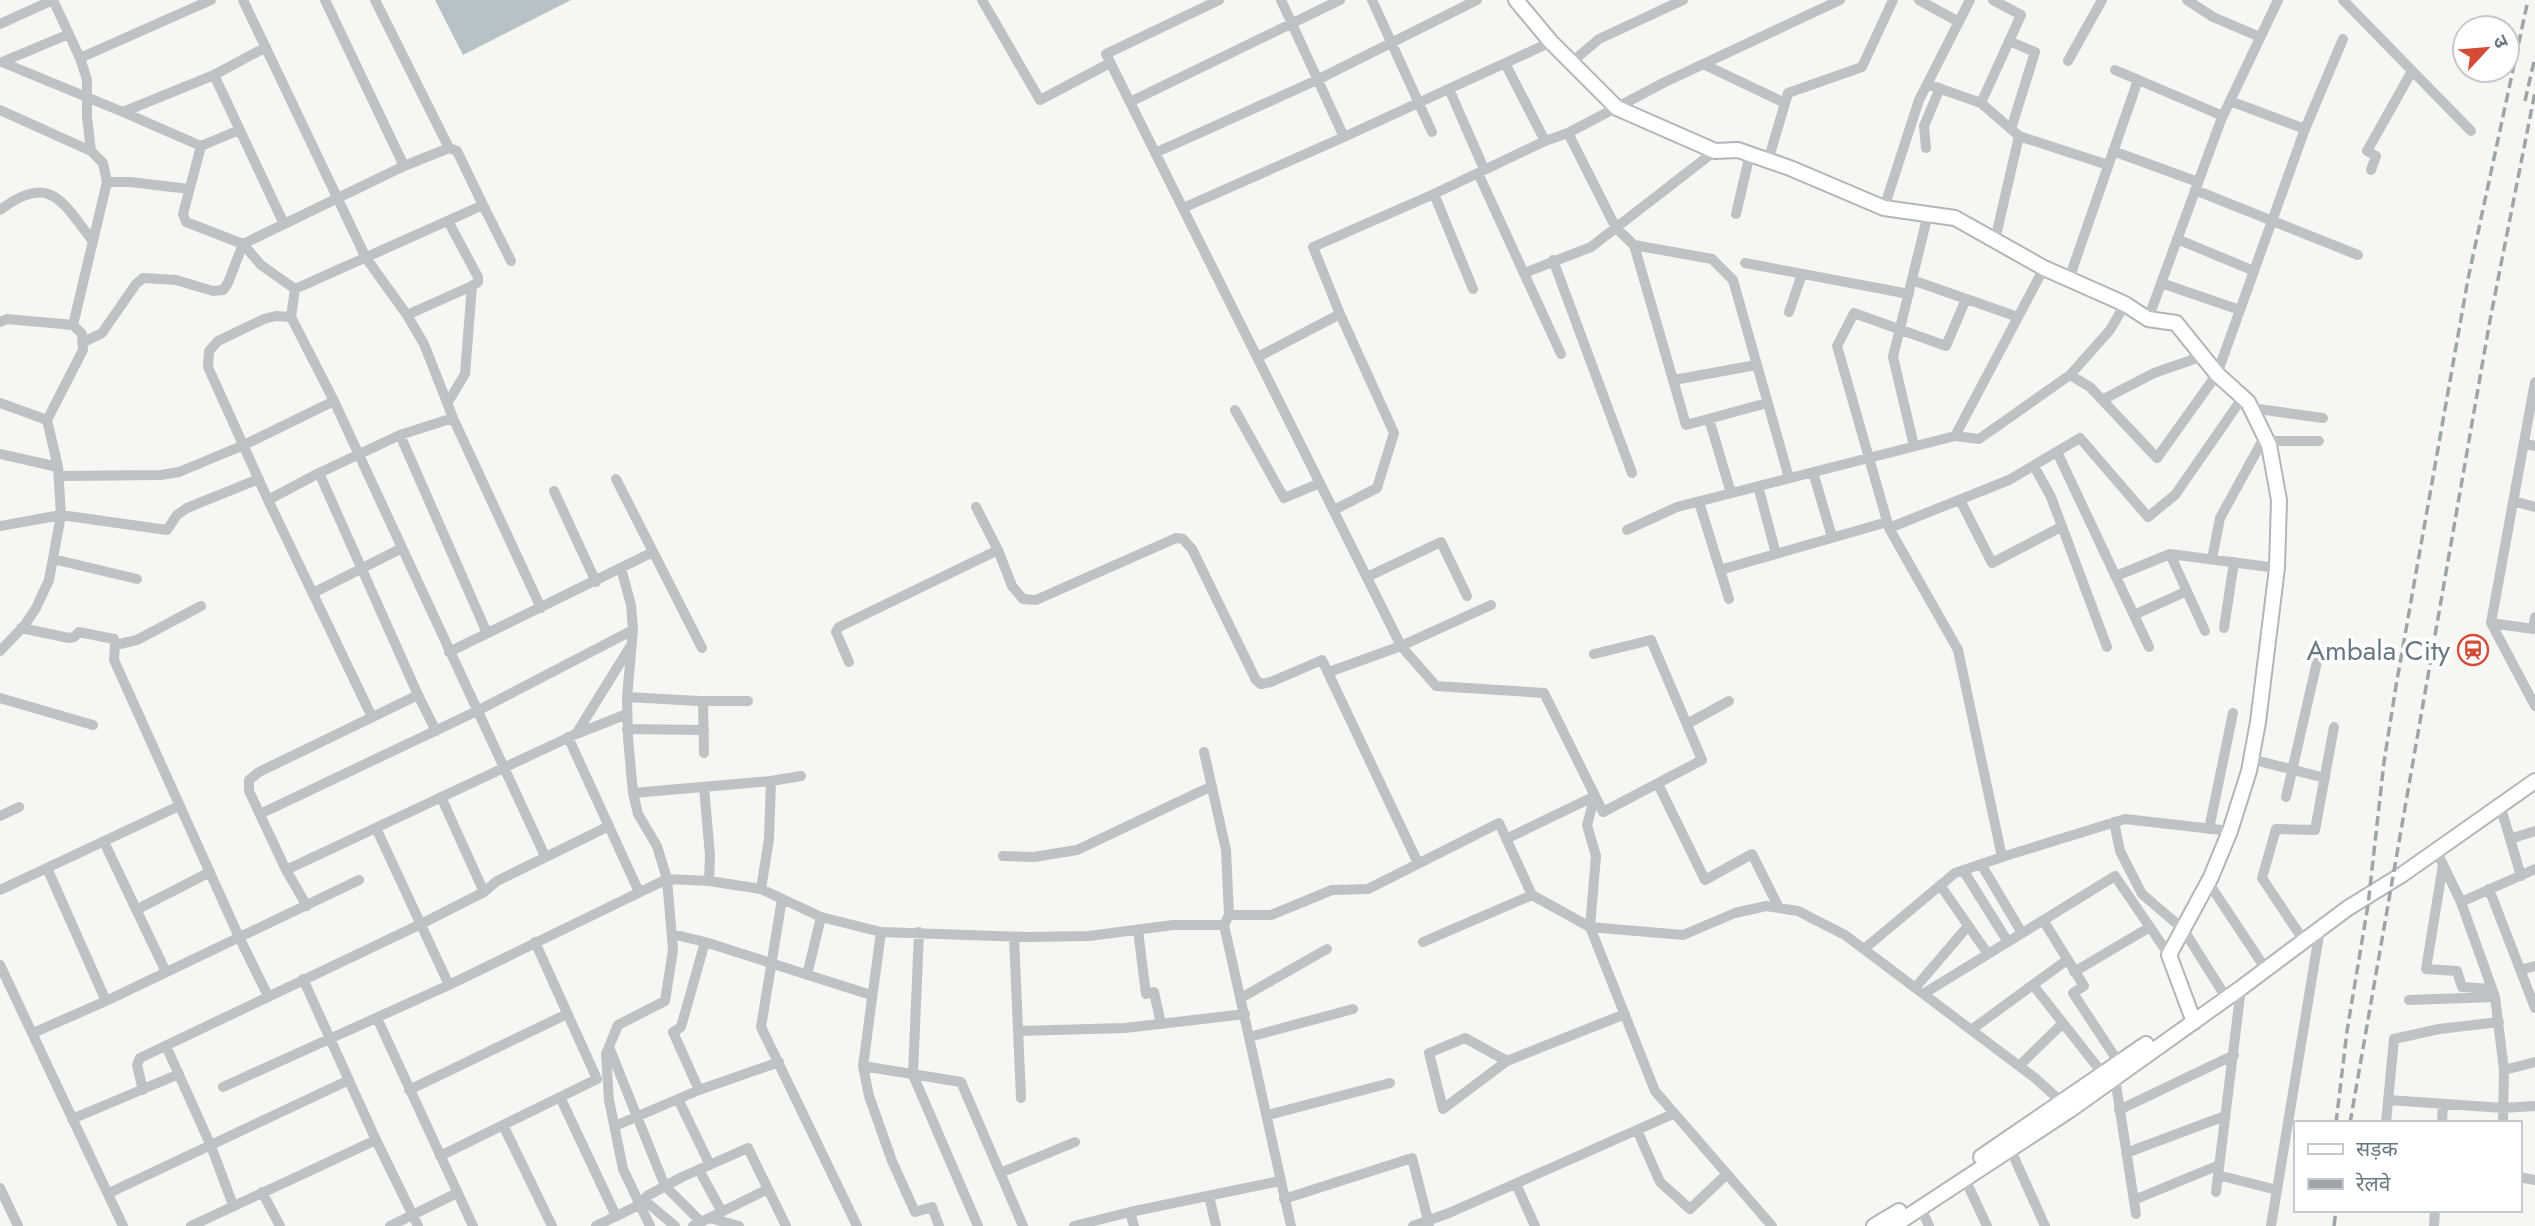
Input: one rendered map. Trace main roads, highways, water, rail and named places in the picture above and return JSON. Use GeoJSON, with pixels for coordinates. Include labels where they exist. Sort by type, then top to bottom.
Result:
{"type":"FeatureCollection","features":[{"type":"Feature","properties":{"kind":"railway"},"geometry":{"type":"LineString","coordinates":[[2336,1121],[2396,686],[2468,279],[2528,0]]}},
{"type":"Feature","properties":{"kind":"railway"},"geometry":{"type":"LineString","coordinates":[[2525,101],[2535,57]]}},
{"type":"Feature","properties":{"kind":"railway"},"geometry":{"type":"LineString","coordinates":[[2350,1121],[2490,320],[2535,92]]}},
{"type":"Feature","properties":{"kind":"railway"},"geometry":{"type":"LineString","coordinates":[[2334,1226],[2336,1212]]}},
{"type":"Feature","properties":{"kind":"place","name":"Ambala City"},"geometry":{"type":"Point","coordinates":[2473,650]}}]}
